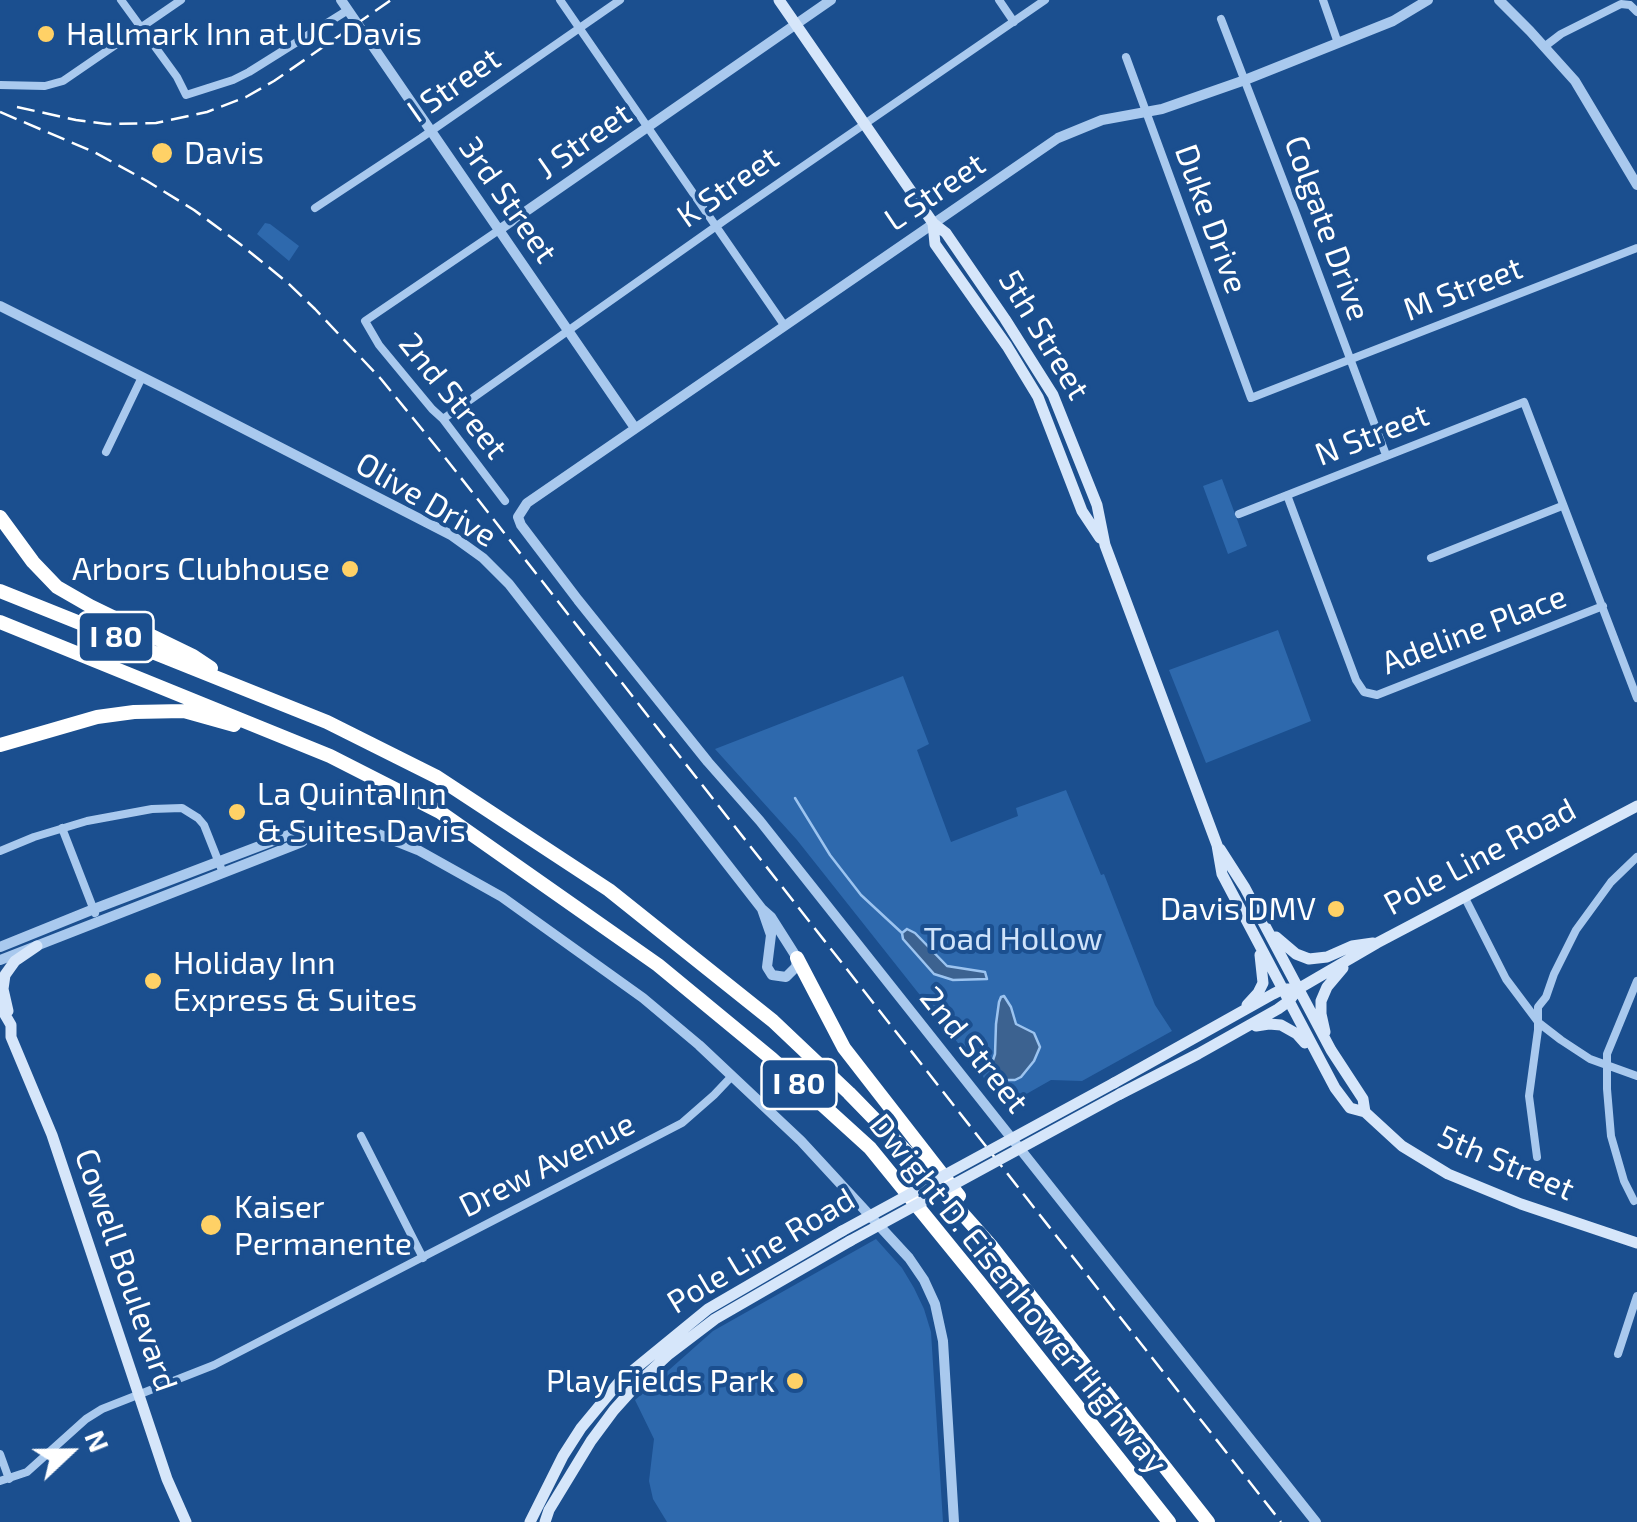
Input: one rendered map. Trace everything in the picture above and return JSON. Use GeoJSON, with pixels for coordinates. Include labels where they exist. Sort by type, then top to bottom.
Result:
{"type":"FeatureCollection","features":[{"type":"Feature","properties":{"kind":"highway"},"geometry":{"type":"LineString","coordinates":[[0,517],[32,562],[58,587],[193,656],[232,683]]}},
{"type":"Feature","properties":{"kind":"highway","name":"Dwight D. Eisenhower Highway"},"geometry":{"type":"LineString","coordinates":[[0,591],[327,722],[437,777],[609,890],[773,1021],[910,1155],[992,1247],[1208,1522]]}},
{"type":"Feature","properties":{"kind":"highway","name":"Dwight D. Eisenhower Highway"},"geometry":{"type":"LineString","coordinates":[[0,622],[330,756],[440,812],[658,965],[870,1148],[1170,1522]]}},
{"type":"Feature","properties":{"kind":"highway"},"geometry":{"type":"LineString","coordinates":[[0,745],[97,718],[159,710],[204,715],[330,756]]}},
{"type":"Feature","properties":{"kind":"highway"},"geometry":{"type":"LineString","coordinates":[[796,958],[844,1048],[957,1194],[992,1247]]}},
{"type":"Feature","properties":{"kind":"main road","name":"5th Street"},"geometry":{"type":"LineString","coordinates":[[780,0],[932,223],[946,233],[1052,392],[1097,505],[1104,546],[1217,845],[1222,874],[1335,1088],[1350,1108],[1365,1112],[1402,1146],[1448,1174],[1521,1204],[1637,1243]]}},
{"type":"Feature","properties":{"kind":"main road","name":"Pole Line Road"},"geometry":{"type":"LineString","coordinates":[[530,1522],[563,1456],[620,1381],[708,1309],[1117,1088],[1233,1016],[1298,989],[1377,942],[1637,806]]}},
{"type":"Feature","properties":{"kind":"main road","name":"5th Street"},"geometry":{"type":"LineString","coordinates":[[1217,845],[1245,888],[1330,1050],[1363,1098],[1365,1112]]}},
{"type":"Feature","properties":{"kind":"main road"},"geometry":{"type":"LineString","coordinates":[[1266,928],[1285,946],[1309,959],[1377,942]]}},
{"type":"Feature","properties":{"kind":"main road"},"geometry":{"type":"LineString","coordinates":[[1233,1016],[1252,1001],[1263,983],[1257,941]]}},
{"type":"Feature","properties":{"kind":"main road"},"geometry":{"type":"LineString","coordinates":[[7,1030],[3,989],[6,975],[15,961],[38,946]]}},
{"type":"Feature","properties":{"kind":"main road"},"geometry":{"type":"LineString","coordinates":[[1330,1050],[1321,1004],[1327,987],[1350,959]]}},
{"type":"Feature","properties":{"kind":"main road","name":"Pole Line Road"},"geometry":{"type":"LineString","coordinates":[[1117,1088],[1180,1064],[1242,1030],[1286,995]]}},
{"type":"Feature","properties":{"kind":"main road","name":"Cowell Boulevard"},"geometry":{"type":"LineString","coordinates":[[0,1006],[52,1136],[167,1478],[186,1522]]}},
{"type":"Feature","properties":{"kind":"main road"},"geometry":{"type":"LineString","coordinates":[[1242,1030],[1281,1024],[1297,1034],[1316,1055]]}},
{"type":"Feature","properties":{"kind":"main road"},"geometry":{"type":"LineString","coordinates":[[1180,1064],[1179,1056],[1216,1034],[1219,1025]]}},
{"type":"Feature","properties":{"kind":"main road","name":"Pole Line Road"},"geometry":{"type":"LineString","coordinates":[[544,1522],[591,1440],[641,1380],[715,1319],[846,1236]]}},
{"type":"Feature","properties":{"kind":"street"},"geometry":{"type":"LineString","coordinates":[[121,0],[186,95],[249,72],[344,5]]}},
{"type":"Feature","properties":{"kind":"street"},"geometry":{"type":"LineString","coordinates":[[0,85],[45,86],[63,82],[182,0]]}},
{"type":"Feature","properties":{"kind":"street"},"geometry":{"type":"LineString","coordinates":[[560,0],[784,326]]}},
{"type":"Feature","properties":{"kind":"street","name":"I Street"},"geometry":{"type":"LineString","coordinates":[[316,208],[620,0]]}},
{"type":"Feature","properties":{"kind":"street","name":"J Street"},"geometry":{"type":"LineString","coordinates":[[365,321],[832,0]]}},
{"type":"Feature","properties":{"kind":"street"},"geometry":{"type":"LineString","coordinates":[[1000,0],[1014,22]]}},
{"type":"Feature","properties":{"kind":"street","name":"K Street"},"geometry":{"type":"LineString","coordinates":[[443,419],[1044,0]]}},
{"type":"Feature","properties":{"kind":"street"},"geometry":{"type":"LineString","coordinates":[[1323,0],[1338,44]]}},
{"type":"Feature","properties":{"kind":"street","name":"L Street"},"geometry":{"type":"LineString","coordinates":[[518,518],[526,504],[1058,138],[1102,120],[1180,104],[1245,80],[1393,21],[1428,0]]}},
{"type":"Feature","properties":{"kind":"street"},"geometry":{"type":"LineString","coordinates":[[1498,0],[1574,82],[1637,185]]}},
{"type":"Feature","properties":{"kind":"street"},"geometry":{"type":"LineString","coordinates":[[1544,47],[1620,4],[1630,5],[1637,12]]}},
{"type":"Feature","properties":{"kind":"street","name":"3rd Street"},"geometry":{"type":"LineString","coordinates":[[344,5],[635,428]]}},
{"type":"Feature","properties":{"kind":"street","name":"Colgate Drive"},"geometry":{"type":"LineString","coordinates":[[1221,19],[1386,456]]}},
{"type":"Feature","properties":{"kind":"street","name":"Duke Drive"},"geometry":{"type":"LineString","coordinates":[[1126,57],[1251,398]]}},
{"type":"Feature","properties":{"kind":"street","name":"M Street"},"geometry":{"type":"LineString","coordinates":[[1251,398],[1637,248]]}},
{"type":"Feature","properties":{"kind":"street","name":"Olive Drive"},"geometry":{"type":"LineString","coordinates":[[0,306],[435,527],[482,558],[509,584],[771,917],[796,958]]}},
{"type":"Feature","properties":{"kind":"street","name":"2nd Street"},"geometry":{"type":"LineString","coordinates":[[365,321],[378,345],[443,419],[505,501]]}},
{"type":"Feature","properties":{"kind":"street"},"geometry":{"type":"LineString","coordinates":[[106,452],[142,377]]}},
{"type":"Feature","properties":{"kind":"street","name":"N Street"},"geometry":{"type":"LineString","coordinates":[[1239,514],[1524,402],[1562,506]]}},
{"type":"Feature","properties":{"kind":"street","name":"Adeline Place"},"geometry":{"type":"LineString","coordinates":[[1288,495],[1356,680],[1364,692],[1377,695],[1603,606]]}},
{"type":"Feature","properties":{"kind":"street"},"geometry":{"type":"LineString","coordinates":[[1431,558],[1562,506],[1637,698]]}},
{"type":"Feature","properties":{"kind":"street","name":"2nd Street"},"geometry":{"type":"LineString","coordinates":[[518,518],[588,612],[772,836],[1316,1522]]}},
{"type":"Feature","properties":{"kind":"street"},"geometry":{"type":"LineString","coordinates":[[0,851],[62,828],[170,807],[182,808],[198,818],[221,867]]}},
{"type":"Feature","properties":{"kind":"street"},"geometry":{"type":"LineString","coordinates":[[62,828],[99,921]]}},
{"type":"Feature","properties":{"kind":"street"},"geometry":{"type":"LineString","coordinates":[[0,960],[99,921],[299,831],[373,832],[407,844],[502,897],[658,1010],[837,1178],[909,1258],[935,1304],[943,1341],[954,1522]]}},
{"type":"Feature","properties":{"kind":"street"},"geometry":{"type":"LineString","coordinates":[[1536,1157],[1529,1096],[1538,1007],[1576,930],[1611,882],[1637,857]]}},
{"type":"Feature","properties":{"kind":"street"},"geometry":{"type":"LineString","coordinates":[[0,948],[94,909],[221,867]]}},
{"type":"Feature","properties":{"kind":"street"},"geometry":{"type":"LineString","coordinates":[[1464,896],[1506,979],[1539,1023],[1608,1067],[1637,1076]]}},
{"type":"Feature","properties":{"kind":"street"},"geometry":{"type":"LineString","coordinates":[[762,909],[771,935],[766,962],[769,972],[777,977],[788,976],[796,967],[796,958]]}},
{"type":"Feature","properties":{"kind":"street"},"geometry":{"type":"LineString","coordinates":[[1634,1202],[1610,1136],[1607,1099],[1608,1054],[1637,982]]}},
{"type":"Feature","properties":{"kind":"street","name":"Drew Avenue"},"geometry":{"type":"LineString","coordinates":[[4,1480],[27,1472],[86,1418],[102,1409],[214,1365],[682,1123],[732,1076]]}},
{"type":"Feature","properties":{"kind":"street"},"geometry":{"type":"LineString","coordinates":[[360,1136],[423,1258]]}},
{"type":"Feature","properties":{"kind":"street"},"geometry":{"type":"LineString","coordinates":[[1618,1354],[1637,1296]]}},
{"type":"Feature","properties":{"kind":"street"},"geometry":{"type":"LineString","coordinates":[[0,1454],[4,1480]]}},
{"type":"Feature","properties":{"kind":"green space"},"geometry":{"type":"Polygon","coordinates":[[[265,223],[299,246],[289,261],[257,234],[265,223]]]}},
{"type":"Feature","properties":{"kind":"green space"},"geometry":{"type":"Polygon","coordinates":[[[1222,479],[1247,546],[1228,554],[1203,486],[1222,479]]]}},
{"type":"Feature","properties":{"kind":"green space"},"geometry":{"type":"Polygon","coordinates":[[[1278,630],[1311,721],[1206,763],[1169,670],[1278,630]]]}},
{"type":"Feature","properties":{"kind":"green space","name":"Toad Hollow"},"geometry":{"type":"Polygon","coordinates":[[[903,676],[929,744],[917,750],[951,842],[1018,816],[1016,808],[1066,790],[1155,1005],[1172,1031],[1082,1081],[1051,1080],[1007,1105],[994,1094],[977,1067],[797,840],[715,749],[903,676]]]}},
{"type":"Feature","properties":{"kind":"green space","name":"Play Fields Park"},"geometry":{"type":"Polygon","coordinates":[[[876,1239],[914,1288],[931,1332],[943,1522],[667,1522],[653,1499],[649,1481],[654,1439],[635,1400],[713,1331],[876,1239]]]}},
{"type":"Feature","properties":{"kind":"shaded area"},"geometry":{"type":"Polygon","coordinates":[[[907,929],[947,966],[985,972],[987,979],[953,980],[934,974],[903,939],[902,933],[907,929]]]}},
{"type":"Feature","properties":{"kind":"shaded area"},"geometry":{"type":"Polygon","coordinates":[[[1004,996],[1016,1024],[1034,1033],[1040,1047],[1034,1061],[1015,1080],[1001,1080],[991,1066],[999,1002],[1004,996]]]}},
{"type":"Feature","properties":{"kind":"waterway"},"geometry":{"type":"LineString","coordinates":[[795,798],[830,855],[861,895],[902,933]]}},
{"type":"Feature","properties":{"kind":"railway"},"geometry":{"type":"LineString","coordinates":[[17,107],[107,124],[156,123],[207,112],[274,81],[391,0]]}},
{"type":"Feature","properties":{"kind":"railway"},"geometry":{"type":"LineString","coordinates":[[0,112],[94,152],[194,210],[288,283],[381,379],[1281,1522]]}},
{"type":"Feature","properties":{"kind":"place","name":"Hallmark Inn at UC Davis"},"geometry":{"type":"Point","coordinates":[46,34]}},
{"type":"Feature","properties":{"kind":"place","name":"Davis"},"geometry":{"type":"Point","coordinates":[162,153]}},
{"type":"Feature","properties":{"kind":"place","name":"Arbors Clubhouse"},"geometry":{"type":"Point","coordinates":[350,569]}},
{"type":"Feature","properties":{"kind":"place","name":"La Quinta Inn & Suites Davis"},"geometry":{"type":"Point","coordinates":[237,812]}},
{"type":"Feature","properties":{"kind":"place","name":"Davis DMV"},"geometry":{"type":"Point","coordinates":[1336,909]}},
{"type":"Feature","properties":{"kind":"place","name":"Holiday Inn Express & Suites"},"geometry":{"type":"Point","coordinates":[153,981]}},
{"type":"Feature","properties":{"kind":"place","name":"Kaiser Permanente"},"geometry":{"type":"Point","coordinates":[211,1225]}},
{"type":"Feature","properties":{"kind":"place","name":"Play Fields Park"},"geometry":{"type":"Point","coordinates":[795,1381]}}]}
